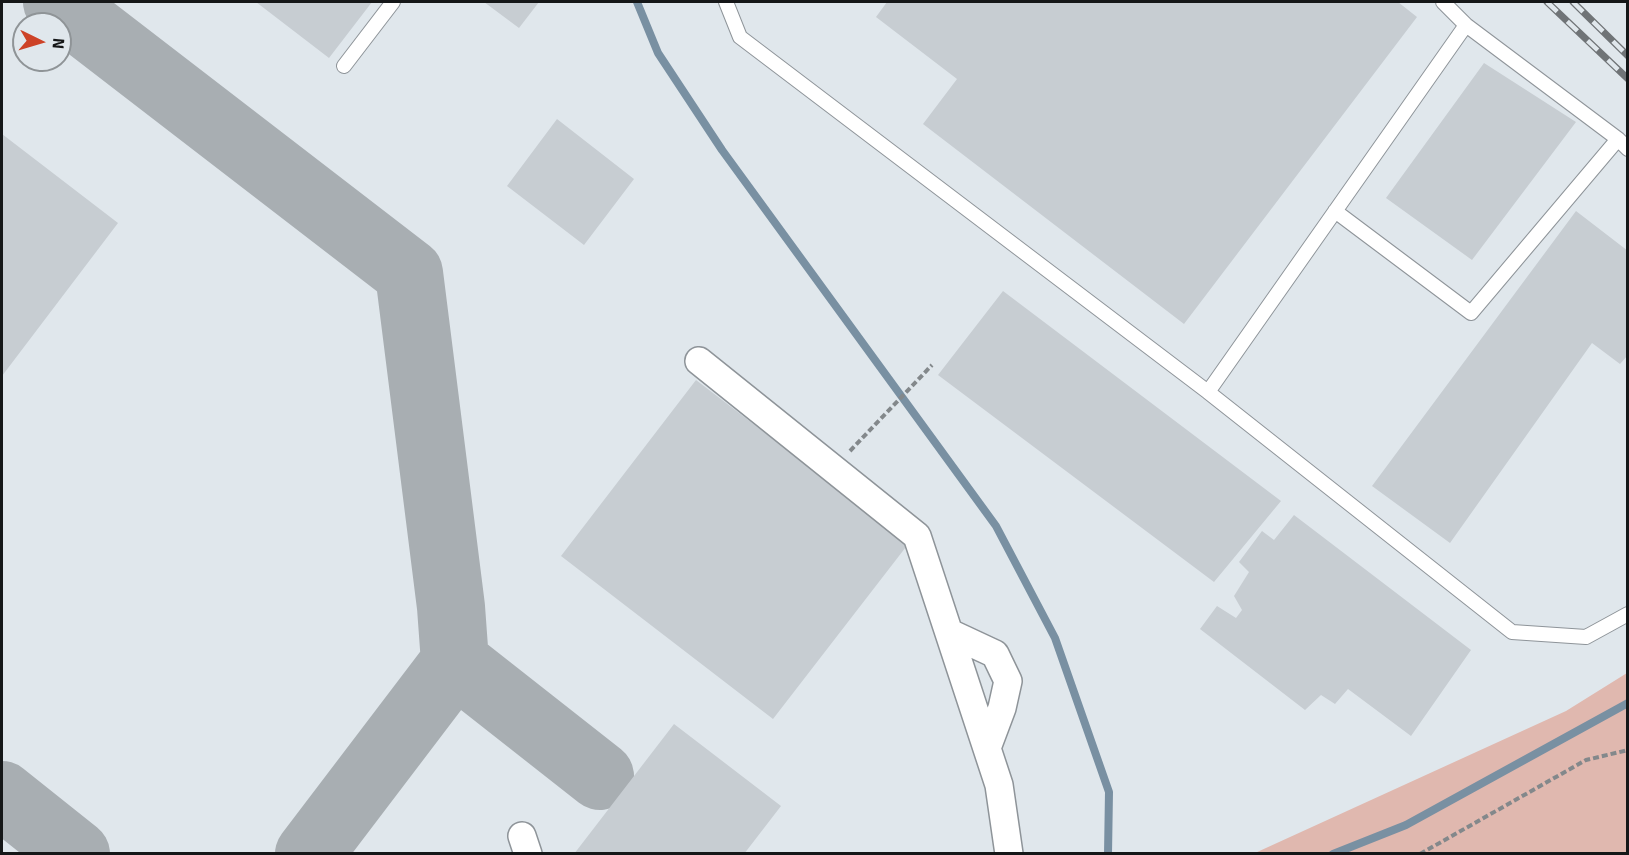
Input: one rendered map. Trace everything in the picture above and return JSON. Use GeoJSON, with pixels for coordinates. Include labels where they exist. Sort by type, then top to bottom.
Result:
{"type":"FeatureCollection","features":[{"type":"Feature","properties":{"kind":"street"},"geometry":{"type":"LineString","coordinates":[[699,361],[917,536],[999,785],[1009,854]]}},
{"type":"Feature","properties":{"kind":"street"},"geometry":{"type":"LineString","coordinates":[[950,633],[995,654],[1008,681],[1002,708],[987,748]]}},
{"type":"Feature","properties":{"kind":"lane"},"geometry":{"type":"LineString","coordinates":[[344,66],[393,2]]}},
{"type":"Feature","properties":{"kind":"lane"},"geometry":{"type":"LineString","coordinates":[[726,2],[740,37],[1208,392],[1512,632],[1586,637],[1628,614]]}},
{"type":"Feature","properties":{"kind":"lane"},"geometry":{"type":"LineString","coordinates":[[1335,211],[1471,313],[1623,144],[1466,25],[1443,2]]}},
{"type":"Feature","properties":{"kind":"lane"},"geometry":{"type":"LineString","coordinates":[[1208,392],[1466,25]]}},
{"type":"Feature","properties":{"kind":"path"},"geometry":{"type":"LineString","coordinates":[[833,469],[932,365]]}},
{"type":"Feature","properties":{"kind":"path"},"geometry":{"type":"LineString","coordinates":[[1420,854],[1586,760],[1628,750]]}},
{"type":"Feature","properties":{"kind":"shaded area"},"geometry":{"type":"Polygon","coordinates":[[[1627,673],[1627,853],[1255,853],[1566,711],[1627,673]]]}},
{"type":"Feature","properties":{"kind":"building"},"geometry":{"type":"Polygon","coordinates":[[[256,2],[372,2],[329,58],[256,2]]]}},
{"type":"Feature","properties":{"kind":"building"},"geometry":{"type":"Polygon","coordinates":[[[484,2],[539,2],[519,28],[484,2]]]}},
{"type":"Feature","properties":{"kind":"building"},"geometry":{"type":"Polygon","coordinates":[[[887,2],[1398,2],[1417,17],[1184,324],[923,124],[957,79],[876,17],[887,2]]]}},
{"type":"Feature","properties":{"kind":"building"},"geometry":{"type":"Polygon","coordinates":[[[1484,63],[1576,122],[1472,260],[1386,198],[1484,63]]]}},
{"type":"Feature","properties":{"kind":"building"},"geometry":{"type":"Polygon","coordinates":[[[557,119],[634,179],[584,245],[507,186],[557,119]]]}},
{"type":"Feature","properties":{"kind":"building"},"geometry":{"type":"Polygon","coordinates":[[[2,134],[118,223],[2,376],[2,134]]]}},
{"type":"Feature","properties":{"kind":"building"},"geometry":{"type":"Polygon","coordinates":[[[1576,211],[1628,251],[1628,355],[1620,364],[1592,343],[1450,543],[1372,486],[1576,211]]]}},
{"type":"Feature","properties":{"kind":"building"},"geometry":{"type":"Polygon","coordinates":[[[1003,291],[1281,501],[1214,582],[938,375],[1003,291]]]}},
{"type":"Feature","properties":{"kind":"building"},"geometry":{"type":"Polygon","coordinates":[[[696,380],[909,543],[773,719],[561,556],[696,380]]]}},
{"type":"Feature","properties":{"kind":"building"},"geometry":{"type":"Polygon","coordinates":[[[1294,515],[1471,650],[1411,736],[1348,689],[1335,704],[1321,695],[1305,710],[1200,629],[1217,606],[1236,618],[1242,610],[1234,596],[1249,572],[1239,562],[1262,531],[1274,540],[1294,515]]]}},
{"type":"Feature","properties":{"kind":"building"},"geometry":{"type":"Polygon","coordinates":[[[674,724],[781,806],[744,854],[574,854],[674,724]]]}},
{"type":"Feature","properties":{"kind":"waterway"},"geometry":{"type":"LineString","coordinates":[[637,2],[658,53],[722,150],[996,526],[1055,638],[1109,792],[1108,854]]}},
{"type":"Feature","properties":{"kind":"waterway"},"geometry":{"type":"LineString","coordinates":[[1333,854],[1406,825],[1628,703]]}},
{"type":"Feature","properties":{"kind":"taxiway"},"geometry":{"type":"LineString","coordinates":[[57,2],[409,273],[451,607],[455,662]]}},
{"type":"Feature","properties":{"kind":"taxiway"},"geometry":{"type":"LineString","coordinates":[[309,854],[455,662],[600,776]]}},
{"type":"Feature","properties":{"kind":"taxiway"},"geometry":{"type":"LineString","coordinates":[[2,795],[76,854]]}},
{"type":"Feature","properties":{"kind":"railway"},"geometry":{"type":"LineString","coordinates":[[1547,2],[1628,79]]}},
{"type":"Feature","properties":{"kind":"railway"},"geometry":{"type":"LineString","coordinates":[[1573,2],[1628,56]]}}]}
